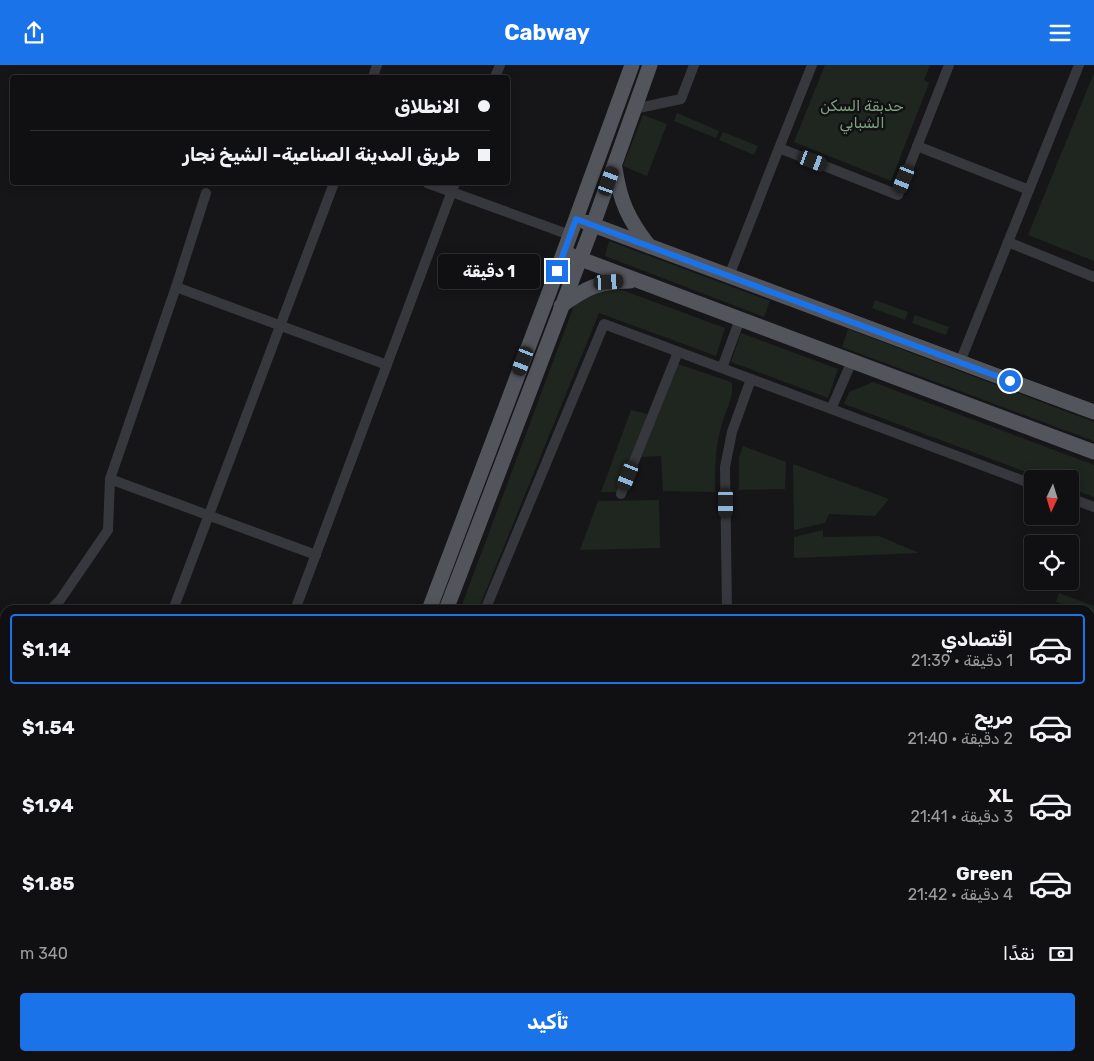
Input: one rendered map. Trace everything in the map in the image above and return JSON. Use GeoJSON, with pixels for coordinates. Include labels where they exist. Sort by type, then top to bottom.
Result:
{"type":"FeatureCollection","features":[{"type":"Feature","properties":{"kind":"main road"},"geometry":{"type":"LineString","coordinates":[[431,605],[550,290],[632,65]]}},
{"type":"Feature","properties":{"kind":"main road"},"geometry":{"type":"LineString","coordinates":[[448,605],[593,225],[650,65]]}},
{"type":"Feature","properties":{"kind":"main road"},"geometry":{"type":"LineString","coordinates":[[614,166],[618,190],[625,210],[636,229],[650,246]]}},
{"type":"Feature","properties":{"kind":"main road"},"geometry":{"type":"LineString","coordinates":[[576,219],[1094,412]]}},
{"type":"Feature","properties":{"kind":"main road"},"geometry":{"type":"LineString","coordinates":[[563,253],[1094,452]]}},
{"type":"Feature","properties":{"kind":"main road"},"geometry":{"type":"LineString","coordinates":[[561,306],[577,294],[598,284],[637,280]]}},
{"type":"Feature","properties":{"kind":"street"},"geometry":{"type":"LineString","coordinates":[[634,109],[681,99],[694,65]]}},
{"type":"Feature","properties":{"kind":"street"},"geometry":{"type":"LineString","coordinates":[[729,276],[812,65]]}},
{"type":"Feature","properties":{"kind":"street"},"geometry":{"type":"LineString","coordinates":[[779,148],[898,195],[949,65]]}},
{"type":"Feature","properties":{"kind":"street"},"geometry":{"type":"LineString","coordinates":[[960,362],[1079,65]]}},
{"type":"Feature","properties":{"kind":"street"},"geometry":{"type":"LineString","coordinates":[[917,146],[1029,190]]}},
{"type":"Feature","properties":{"kind":"street"},"geometry":{"type":"LineString","coordinates":[[175,605],[333,185]]}},
{"type":"Feature","properties":{"kind":"street"},"geometry":{"type":"LineString","coordinates":[[440,185],[454,187],[570,235]]}},
{"type":"Feature","properties":{"kind":"street"},"geometry":{"type":"LineString","coordinates":[[297,605],[454,187]]}},
{"type":"Feature","properties":{"kind":"street"},"geometry":{"type":"LineString","coordinates":[[55,605],[108,530],[110,479],[206,193]]}},
{"type":"Feature","properties":{"kind":"street"},"geometry":{"type":"LineString","coordinates":[[1008,242],[1094,277]]}},
{"type":"Feature","properties":{"kind":"street"},"geometry":{"type":"LineString","coordinates":[[176,287],[387,365]]}},
{"type":"Feature","properties":{"kind":"street"},"geometry":{"type":"LineString","coordinates":[[722,368],[740,319]]}},
{"type":"Feature","properties":{"kind":"street"},"geometry":{"type":"LineString","coordinates":[[487,605],[604,324],[1024,481]]}},
{"type":"Feature","properties":{"kind":"street"},"geometry":{"type":"LineString","coordinates":[[622,494],[678,352]]}},
{"type":"Feature","properties":{"kind":"street"},"geometry":{"type":"LineString","coordinates":[[832,409],[852,361]]}},
{"type":"Feature","properties":{"kind":"street"},"geometry":{"type":"LineString","coordinates":[[727,605],[725,467],[732,433],[750,379]]}},
{"type":"Feature","properties":{"kind":"street"},"geometry":{"type":"LineString","coordinates":[[110,479],[316,555]]}},
{"type":"Feature","properties":{"kind":"street"},"geometry":{"type":"LineString","coordinates":[[1079,501],[1094,507]]}},
{"type":"Feature","properties":{"kind":"green space","name":"حدبقة السكن الشبابي"},"geometry":{"type":"Polygon","coordinates":[[[825,65],[930,65],[924,80],[929,83],[891,181],[794,142],[825,65]]]}},
{"type":"Feature","properties":{"kind":"green space"},"geometry":{"type":"Polygon","coordinates":[[[1094,73],[1094,261],[1028,235],[1094,73]]]}},
{"type":"Feature","properties":{"kind":"green space"},"geometry":{"type":"Polygon","coordinates":[[[677,113],[719,131],[716,138],[674,121],[677,113]]]}},
{"type":"Feature","properties":{"kind":"green space"},"geometry":{"type":"Polygon","coordinates":[[[643,115],[667,124],[647,176],[623,166],[643,115]]]}},
{"type":"Feature","properties":{"kind":"green space"},"geometry":{"type":"Polygon","coordinates":[[[723,132],[758,146],[754,155],[719,140],[723,132]]]}},
{"type":"Feature","properties":{"kind":"green space"},"geometry":{"type":"Polygon","coordinates":[[[609,241],[770,301],[764,317],[605,256],[609,241]]]}},
{"type":"Feature","properties":{"kind":"green space"},"geometry":{"type":"Polygon","coordinates":[[[597,289],[622,290],[725,328],[716,356],[599,313],[480,605],[462,605],[578,295],[597,289]]]}},
{"type":"Feature","properties":{"kind":"green space"},"geometry":{"type":"Polygon","coordinates":[[[875,300],[908,312],[905,320],[872,308],[875,300]]]}},
{"type":"Feature","properties":{"kind":"green space"},"geometry":{"type":"Polygon","coordinates":[[[915,315],[949,327],[946,335],[912,323],[915,315]]]}},
{"type":"Feature","properties":{"kind":"green space"},"geometry":{"type":"Polygon","coordinates":[[[848,329],[1094,422],[1094,441],[842,347],[848,329]]]}},
{"type":"Feature","properties":{"kind":"green space"},"geometry":{"type":"Polygon","coordinates":[[[741,333],[838,369],[828,398],[731,362],[741,333]]]}},
{"type":"Feature","properties":{"kind":"green space"},"geometry":{"type":"Polygon","coordinates":[[[678,364],[731,382],[731,397],[722,424],[717,449],[715,492],[663,491],[661,456],[641,457],[678,364]]]}},
{"type":"Feature","properties":{"kind":"green space"},"geometry":{"type":"Polygon","coordinates":[[[873,382],[1094,465],[1094,497],[1079,491],[1079,470],[1024,471],[844,404],[849,392],[873,382]]]}},
{"type":"Feature","properties":{"kind":"green space"},"geometry":{"type":"Polygon","coordinates":[[[631,410],[648,414],[619,492],[601,492],[631,410]]]}},
{"type":"Feature","properties":{"kind":"green space"},"geometry":{"type":"Polygon","coordinates":[[[743,446],[786,462],[785,489],[739,490],[739,458],[743,446]]]}},
{"type":"Feature","properties":{"kind":"green space"},"geometry":{"type":"Polygon","coordinates":[[[793,464],[889,499],[875,516],[829,514],[825,523],[794,530],[793,464]]]}},
{"type":"Feature","properties":{"kind":"green space"},"geometry":{"type":"Polygon","coordinates":[[[659,500],[660,548],[580,550],[598,501],[659,500]]]}},
{"type":"Feature","properties":{"kind":"green space"},"geometry":{"type":"Polygon","coordinates":[[[823,530],[823,537],[879,536],[919,553],[794,558],[794,537],[823,530]]]}},
{"type":"Feature","properties":{"kind":"green space"},"geometry":{"type":"Polygon","coordinates":[[[1059,593],[1091,605],[1065,605],[1056,602],[1059,593]]]}},
{"type":"Feature","properties":{"kind":"route"},"geometry":{"type":"LineString","coordinates":[[557,271],[576,219],[1010,381]]}}]}
